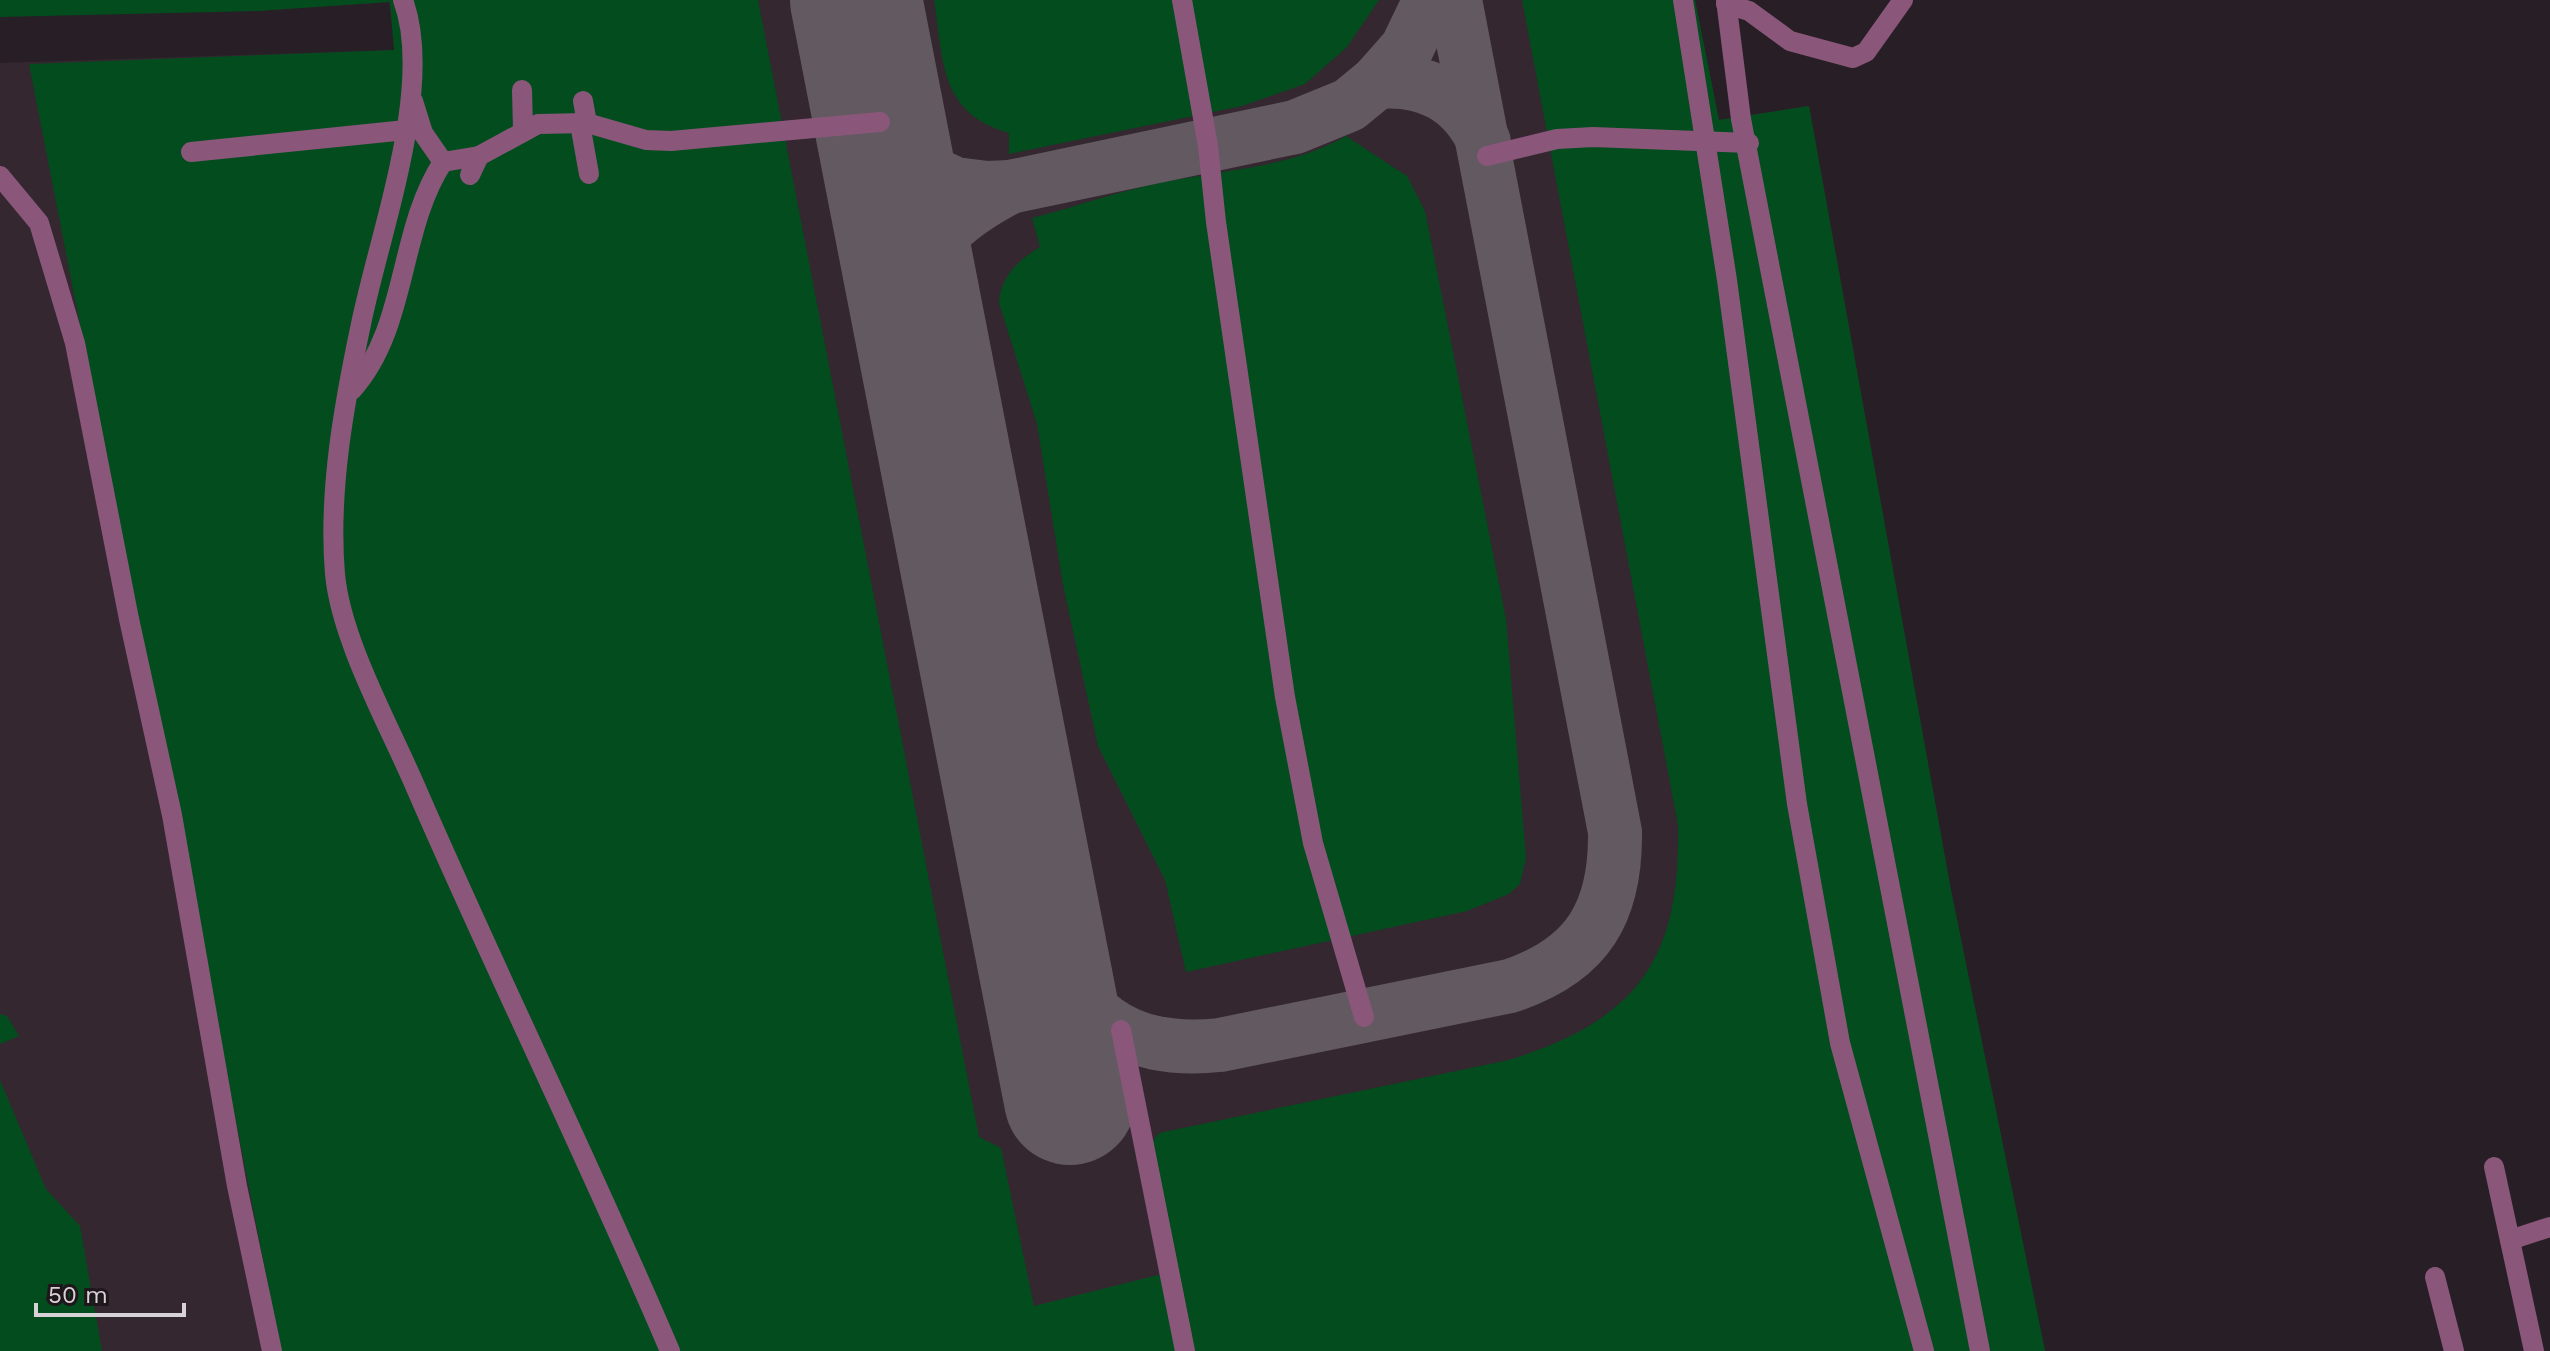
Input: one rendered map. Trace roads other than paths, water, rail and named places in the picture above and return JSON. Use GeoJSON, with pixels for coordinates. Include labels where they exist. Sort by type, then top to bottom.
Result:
{"type":"FeatureCollection","features":[{"type":"Feature","properties":{"kind":"street"},"geometry":{"type":"LineString","coordinates":[[403,0],[411,28],[411,87],[406,130],[360,325],[337,476],[334,571],[340,613],[670,1351]]}},
{"type":"Feature","properties":{"kind":"street"},"geometry":{"type":"LineString","coordinates":[[1182,0],[1208,146],[1218,237],[1285,697],[1313,843],[1364,1017]]}},
{"type":"Feature","properties":{"kind":"street"},"geometry":{"type":"LineString","coordinates":[[1683,0],[1693,45],[1703,143],[1727,280],[1797,804],[1840,1043],[1924,1351]]}},
{"type":"Feature","properties":{"kind":"street"},"geometry":{"type":"LineString","coordinates":[[1903,0],[1866,52],[1853,58],[1790,41],[1749,11],[1726,2],[1741,119],[1749,143],[1980,1351]]}},
{"type":"Feature","properties":{"kind":"street"},"geometry":{"type":"LineString","coordinates":[[411,87],[415,115],[443,162]]}},
{"type":"Feature","properties":{"kind":"street"},"geometry":{"type":"LineString","coordinates":[[522,90],[523,129]]}},
{"type":"Feature","properties":{"kind":"street"},"geometry":{"type":"LineString","coordinates":[[583,101],[589,174]]}},
{"type":"Feature","properties":{"kind":"street"},"geometry":{"type":"LineString","coordinates":[[443,162],[479,156],[523,129],[538,124],[584,124],[646,140],[671,141],[880,122]]}},
{"type":"Feature","properties":{"kind":"street"},"geometry":{"type":"LineString","coordinates":[[191,152],[406,130]]}},
{"type":"Feature","properties":{"kind":"street"},"geometry":{"type":"LineString","coordinates":[[1487,156],[1557,139],[1593,137],[1749,143]]}},
{"type":"Feature","properties":{"kind":"street"},"geometry":{"type":"LineString","coordinates":[[470,175],[479,156]]}},
{"type":"Feature","properties":{"kind":"street"},"geometry":{"type":"LineString","coordinates":[[349,393],[363,377],[378,349],[429,187],[443,162]]}},
{"type":"Feature","properties":{"kind":"street"},"geometry":{"type":"LineString","coordinates":[[0,176],[39,223],[75,343],[129,619],[172,815],[234,1171],[272,1351]]}},
{"type":"Feature","properties":{"kind":"street"},"geometry":{"type":"LineString","coordinates":[[1121,1030],[1185,1351]]}},
{"type":"Feature","properties":{"kind":"street"},"geometry":{"type":"LineString","coordinates":[[2494,1167],[2534,1351]]}},
{"type":"Feature","properties":{"kind":"street"},"geometry":{"type":"LineString","coordinates":[[2510,1240],[2550,1227]]}},
{"type":"Feature","properties":{"kind":"street"},"geometry":{"type":"LineString","coordinates":[[2435,1277],[2454,1351]]}}]}
